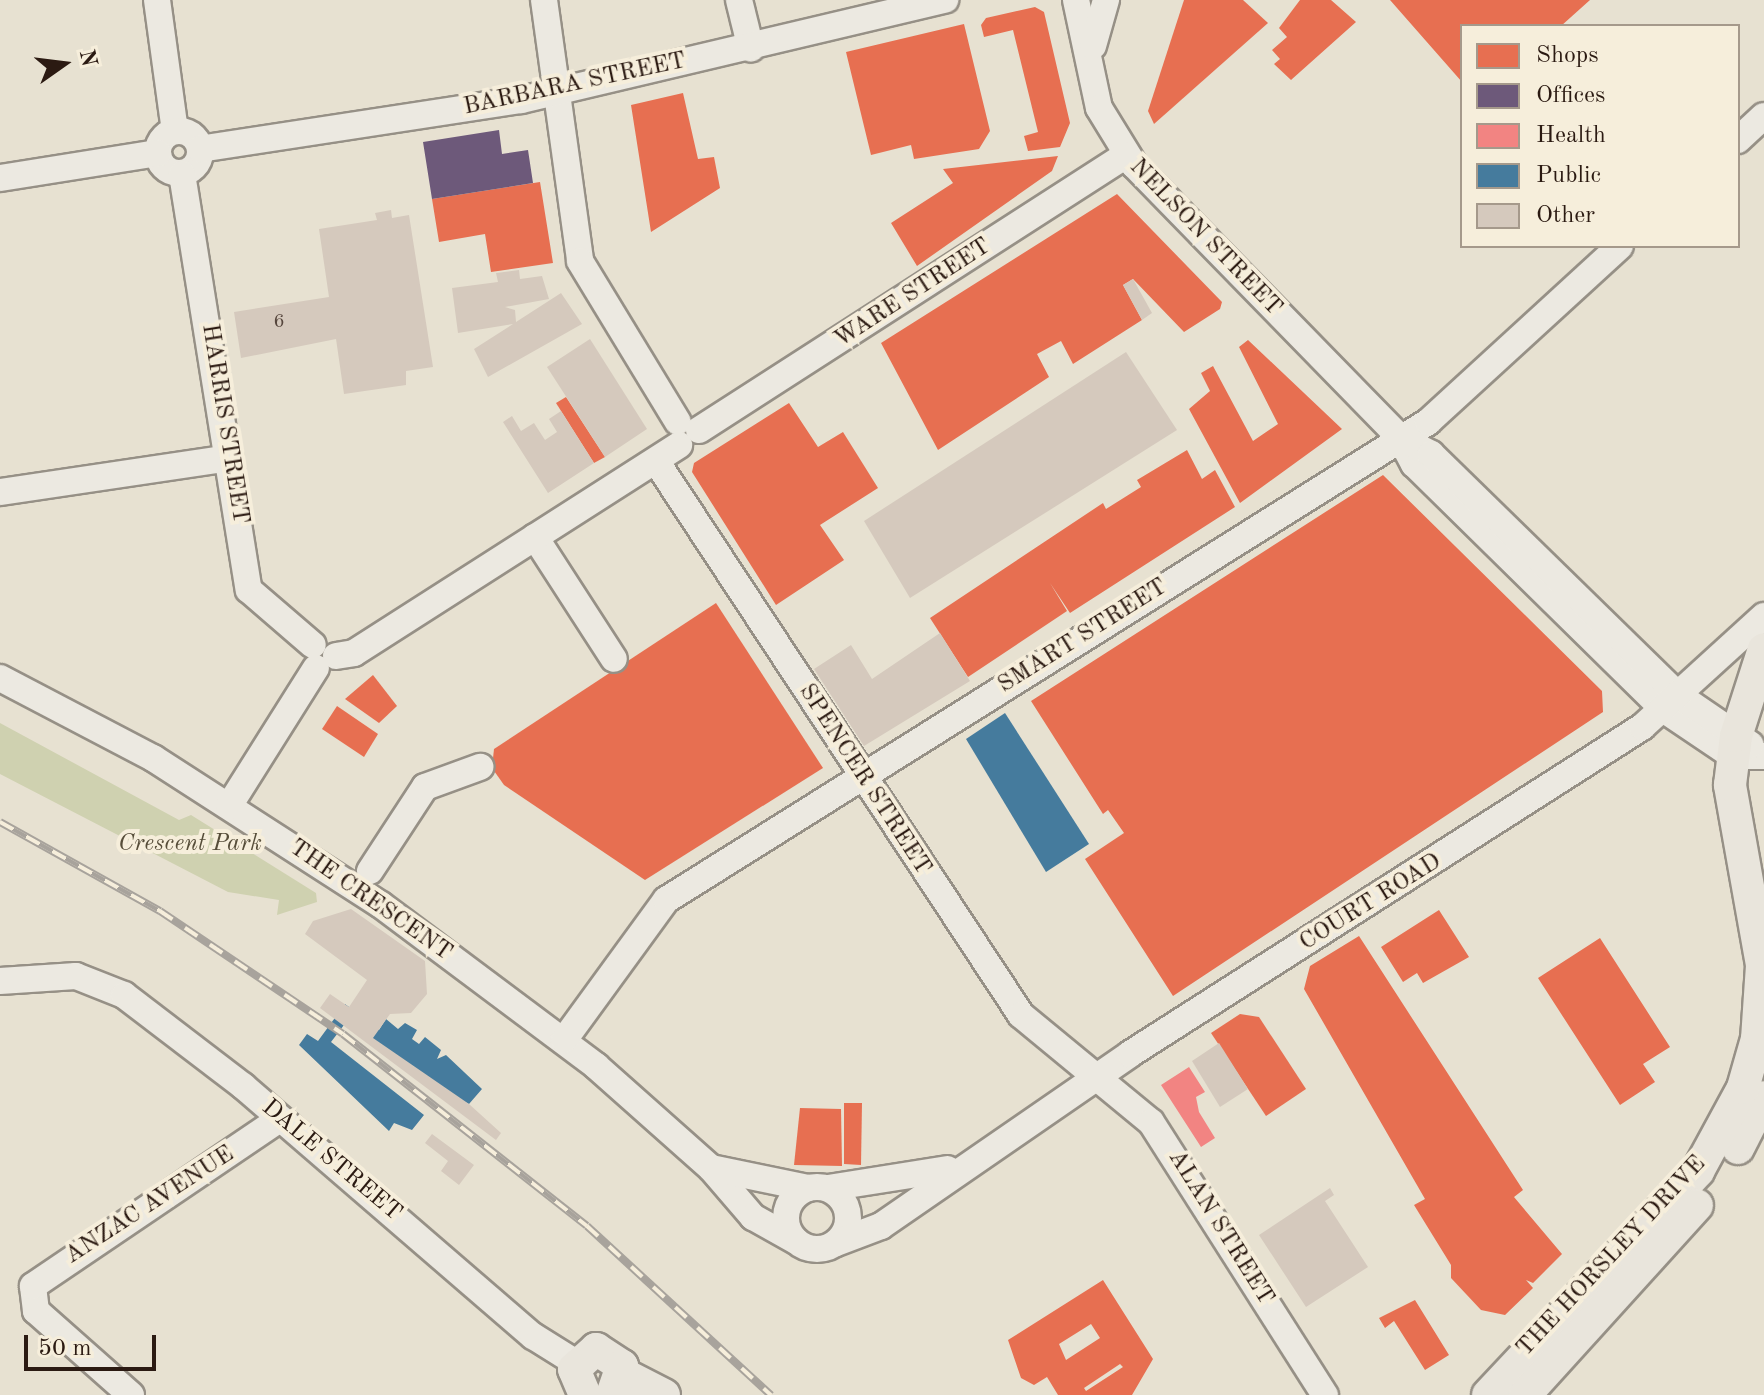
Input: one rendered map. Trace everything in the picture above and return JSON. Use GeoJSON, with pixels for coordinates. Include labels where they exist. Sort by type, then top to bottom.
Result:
{"type":"FeatureCollection","features":[{"type":"Feature","properties":{"kind":"main road","name":"THE HORSLEY DRIVE"},"geometry":{"type":"LineString","coordinates":[[1488,1395],[1698,1171],[1743,1088],[1757,1039],[1762,965],[1734,811],[1749,750],[1764,649]]}},
{"type":"Feature","properties":{"kind":"main road","name":"THE HORSLEY DRIVE"},"geometry":{"type":"LineString","coordinates":[[1525,1395],[1709,1191],[1764,1097]]}},
{"type":"Feature","properties":{"kind":"main road"},"geometry":{"type":"LineString","coordinates":[[585,1395],[575,1383],[576,1363],[604,1350],[618,1384],[664,1395]]}},
{"type":"Feature","properties":{"kind":"street"},"geometry":{"type":"LineString","coordinates":[[0,178],[158,153],[175,131],[157,0]]}},
{"type":"Feature","properties":{"kind":"street"},"geometry":{"type":"LineString","coordinates":[[544,0],[580,261],[685,432]]}},
{"type":"Feature","properties":{"kind":"street"},"geometry":{"type":"LineString","coordinates":[[739,0],[751,49]]}},
{"type":"Feature","properties":{"kind":"street","name":"BARBARA STREET"},"geometry":{"type":"LineString","coordinates":[[200,149],[556,91],[751,49],[945,0]]}},
{"type":"Feature","properties":{"kind":"street","name":"NELSON STREET"},"geometry":{"type":"LineString","coordinates":[[1076,0],[1105,125],[1126,155],[1400,438],[1431,454],[1671,702],[1749,750]]}},
{"type":"Feature","properties":{"kind":"street"},"geometry":{"type":"LineString","coordinates":[[1091,65],[1106,0]]}},
{"type":"Feature","properties":{"kind":"street"},"geometry":{"type":"LineString","coordinates":[[1740,138],[1764,116]]}},
{"type":"Feature","properties":{"kind":"street"},"geometry":{"type":"LineString","coordinates":[[158,153],[168,170],[182,174],[195,167],[200,149],[190,133],[175,131]]}},
{"type":"Feature","properties":{"kind":"street","name":"WARE STREET"},"geometry":{"type":"LineString","coordinates":[[322,656],[354,653],[656,461],[685,432],[1126,155]]}},
{"type":"Feature","properties":{"kind":"street","name":"HARRIS STREET"},"geometry":{"type":"LineString","coordinates":[[182,174],[252,597],[322,656]]}},
{"type":"Feature","properties":{"kind":"street","name":"SMART STREET"},"geometry":{"type":"LineString","coordinates":[[564,1040],[666,900],[1428,422],[1618,248]]}},
{"type":"Feature","properties":{"kind":"street"},"geometry":{"type":"LineString","coordinates":[[0,492],[229,458]]}},
{"type":"Feature","properties":{"kind":"street","name":"SPENCER STREET"},"geometry":{"type":"LineString","coordinates":[[656,461],[861,778],[1021,1015],[1097,1077]]}},
{"type":"Feature","properties":{"kind":"street"},"geometry":{"type":"LineString","coordinates":[[535,537],[614,659]]}},
{"type":"Feature","properties":{"kind":"street","name":"COURT ROAD"},"geometry":{"type":"LineString","coordinates":[[836,1243],[881,1226],[959,1166],[1671,702],[1764,616]]}},
{"type":"Feature","properties":{"kind":"street"},"geometry":{"type":"LineString","coordinates":[[229,806],[322,656]]}},
{"type":"Feature","properties":{"kind":"street","name":"THE CRESCENT"},"geometry":{"type":"LineString","coordinates":[[0,678],[229,806],[564,1040],[711,1168]]}},
{"type":"Feature","properties":{"kind":"street"},"geometry":{"type":"LineString","coordinates":[[370,871],[425,787],[480,767]]}},
{"type":"Feature","properties":{"kind":"street","name":"DALE STREET"},"geometry":{"type":"LineString","coordinates":[[0,981],[76,976],[141,1007],[533,1336],[576,1363]]}},
{"type":"Feature","properties":{"kind":"street","name":"ALAN STREET"},"geometry":{"type":"LineString","coordinates":[[1097,1077],[1162,1136],[1325,1395]]}},
{"type":"Feature","properties":{"kind":"street","name":"ANZAC AVENUE"},"geometry":{"type":"LineString","coordinates":[[131,1395],[36,1311],[32,1298],[39,1277],[278,1120]]}},
{"type":"Feature","properties":{"kind":"street","name":"COURT ROAD"},"geometry":{"type":"LineString","coordinates":[[711,1168],[818,1188],[959,1166]]}},
{"type":"Feature","properties":{"kind":"street"},"geometry":{"type":"LineString","coordinates":[[711,1168],[753,1217],[796,1241],[812,1249],[836,1243],[849,1218],[843,1200],[818,1188],[788,1206],[796,1241]]}},
{"type":"Feature","properties":{"kind":"green space","name":"Crescent Park"},"geometry":{"type":"Polygon","coordinates":[[[0,723],[179,820],[191,815],[316,893],[317,902],[277,915],[279,900],[228,892],[0,774],[0,723]]]}},
{"type":"Feature","properties":{"kind":"building: Shops"},"geometry":{"type":"Polygon","coordinates":[[[1184,0],[1243,0],[1268,23],[1154,124],[1148,111],[1184,0]]]}},
{"type":"Feature","properties":{"kind":"building: Shops"},"geometry":{"type":"Polygon","coordinates":[[[1300,0],[1331,0],[1356,22],[1291,80],[1274,64],[1280,59],[1272,50],[1287,37],[1279,28],[1300,0]]]}},
{"type":"Feature","properties":{"kind":"building: Shops"},"geometry":{"type":"Polygon","coordinates":[[[1390,0],[1590,0],[1563,24],[1460,24],[1460,80],[1390,0]]]}},
{"type":"Feature","properties":{"kind":"building: Shops"},"geometry":{"type":"Polygon","coordinates":[[[1035,7],[1044,12],[1070,123],[1060,147],[1028,151],[1024,136],[1038,132],[1013,30],[984,37],[981,25],[986,18],[1035,7]]]}},
{"type":"Feature","properties":{"kind":"building: Shops"},"geometry":{"type":"Polygon","coordinates":[[[964,24],[990,131],[979,149],[914,159],[911,145],[871,155],[846,52],[964,24]]]}},
{"type":"Feature","properties":{"kind":"building: Shops"},"geometry":{"type":"Polygon","coordinates":[[[683,93],[698,159],[714,157],[720,188],[651,232],[631,105],[683,93]]]}},
{"type":"Feature","properties":{"kind":"building: Shops"},"geometry":{"type":"Polygon","coordinates":[[[1058,156],[1052,171],[917,266],[891,223],[953,183],[943,169],[1058,156]]]}},
{"type":"Feature","properties":{"kind":"building: Shops"},"geometry":{"type":"Polygon","coordinates":[[[540,182],[553,263],[491,272],[485,234],[439,242],[432,199],[540,182]]]}},
{"type":"Feature","properties":{"kind":"building: Shops"},"geometry":{"type":"Polygon","coordinates":[[[1117,194],[1222,302],[1220,309],[1184,332],[1133,279],[1123,285],[1142,320],[1073,364],[1061,341],[1037,354],[1049,377],[938,450],[881,343],[1117,194]]]}},
{"type":"Feature","properties":{"kind":"building: Shops"},"geometry":{"type":"Polygon","coordinates":[[[1248,340],[1342,429],[1240,503],[1189,409],[1210,391],[1201,373],[1213,366],[1253,441],[1278,424],[1239,347],[1248,340]]]}},
{"type":"Feature","properties":{"kind":"building: Shops"},"geometry":{"type":"Polygon","coordinates":[[[566,397],[605,457],[594,463],[556,403],[566,397]]]}},
{"type":"Feature","properties":{"kind":"building: Shops"},"geometry":{"type":"Polygon","coordinates":[[[789,403],[818,447],[843,432],[878,488],[820,525],[844,560],[776,605],[692,472],[694,463],[789,403]]]}},
{"type":"Feature","properties":{"kind":"building: Shops"},"geometry":{"type":"Polygon","coordinates":[[[1187,450],[1202,479],[1215,470],[1235,507],[1070,613],[1050,583],[1067,611],[968,677],[930,618],[1103,503],[1106,509],[1141,487],[1137,480],[1187,450]]]}},
{"type":"Feature","properties":{"kind":"building: Shops"},"geometry":{"type":"Polygon","coordinates":[[[1383,475],[1602,691],[1603,712],[1173,996],[1085,859],[1124,833],[1108,810],[1103,814],[1031,701],[1383,475]]]}},
{"type":"Feature","properties":{"kind":"building: Shops"},"geometry":{"type":"Polygon","coordinates":[[[716,603],[823,768],[645,880],[504,785],[492,768],[494,749],[716,603]]]}},
{"type":"Feature","properties":{"kind":"building: Shops"},"geometry":{"type":"Polygon","coordinates":[[[373,675],[397,706],[379,723],[345,699],[373,675]]]}},
{"type":"Feature","properties":{"kind":"building: Shops"},"geometry":{"type":"Polygon","coordinates":[[[337,706],[378,734],[364,757],[322,729],[337,706]]]}},
{"type":"Feature","properties":{"kind":"building: Shops"},"geometry":{"type":"Polygon","coordinates":[[[1439,910],[1469,957],[1423,983],[1417,973],[1403,982],[1381,947],[1439,910]]]}},
{"type":"Feature","properties":{"kind":"building: Shops"},"geometry":{"type":"Polygon","coordinates":[[[1359,936],[1523,1190],[1514,1197],[1562,1254],[1533,1283],[1526,1280],[1533,1288],[1505,1315],[1481,1310],[1451,1278],[1451,1265],[1414,1205],[1425,1199],[1304,989],[1310,966],[1359,936]]]}},
{"type":"Feature","properties":{"kind":"building: Shops"},"geometry":{"type":"Polygon","coordinates":[[[1600,938],[1670,1047],[1643,1064],[1655,1082],[1620,1105],[1538,978],[1600,938]]]}},
{"type":"Feature","properties":{"kind":"building: Shops"},"geometry":{"type":"Polygon","coordinates":[[[1240,1014],[1259,1017],[1306,1089],[1266,1116],[1211,1033],[1240,1014]]]}},
{"type":"Feature","properties":{"kind":"building: Shops"},"geometry":{"type":"Polygon","coordinates":[[[844,1103],[862,1103],[861,1165],[844,1164],[844,1103]]]}},
{"type":"Feature","properties":{"kind":"building: Shops"},"geometry":{"type":"Polygon","coordinates":[[[800,1108],[841,1109],[842,1166],[794,1165],[800,1108]]]}},
{"type":"Feature","properties":{"kind":"building: Shops"},"geometry":{"type":"Polygon","coordinates":[[[1103,1280],[1153,1359],[1132,1395],[1058,1395],[1047,1377],[1034,1385],[1021,1378],[1008,1340],[1103,1280]],[[1091,1324],[1059,1344],[1066,1360],[1100,1338],[1091,1324]],[[1120,1364],[1084,1388],[1086,1391],[1123,1367],[1120,1364]]]}},
{"type":"Feature","properties":{"kind":"building: Shops"},"geometry":{"type":"Polygon","coordinates":[[[1415,1300],[1449,1355],[1425,1370],[1394,1321],[1385,1328],[1379,1318],[1415,1300]]]}},
{"type":"Feature","properties":{"kind":"building: Offices"},"geometry":{"type":"Polygon","coordinates":[[[499,130],[502,154],[528,150],[533,183],[432,199],[423,142],[499,130]]]}},
{"type":"Feature","properties":{"kind":"building: Health"},"geometry":{"type":"Polygon","coordinates":[[[1189,1067],[1205,1092],[1196,1097],[1199,1112],[1215,1138],[1201,1147],[1161,1085],[1189,1067]]]}},
{"type":"Feature","properties":{"kind":"building: Public"},"geometry":{"type":"Polygon","coordinates":[[[1005,713],[1089,844],[1046,872],[966,739],[1005,713]]]}},
{"type":"Feature","properties":{"kind":"building: Public"},"geometry":{"type":"Polygon","coordinates":[[[345,1004],[379,1030],[386,1019],[398,1029],[405,1023],[417,1030],[412,1039],[419,1044],[425,1037],[441,1050],[437,1059],[446,1055],[482,1089],[469,1104],[444,1092],[347,1021],[331,1042],[424,1115],[412,1130],[394,1123],[389,1131],[299,1045],[307,1034],[318,1041],[345,1004]]]}},
{"type":"Feature","properties":{"kind":"building: Other"},"geometry":{"type":"Polygon","coordinates":[[[391,210],[392,218],[409,215],[433,367],[406,371],[406,385],[344,394],[336,339],[241,358],[234,312],[329,297],[319,229],[377,220],[375,213],[391,210]]]}},
{"type":"Feature","properties":{"kind":"building: Other"},"geometry":{"type":"Polygon","coordinates":[[[519,270],[520,279],[542,276],[549,299],[505,307],[515,310],[516,322],[561,293],[582,324],[488,377],[474,349],[513,324],[458,333],[452,288],[498,282],[496,273],[519,270]]]}},
{"type":"Feature","properties":{"kind":"building: Other"},"geometry":{"type":"Polygon","coordinates":[[[1133,279],[1152,313],[1142,320],[1123,285],[1133,279]]]}},
{"type":"Feature","properties":{"kind":"building: Other"},"geometry":{"type":"Polygon","coordinates":[[[590,339],[647,429],[605,457],[547,367],[590,339]]]}},
{"type":"Feature","properties":{"kind":"building: Other"},"geometry":{"type":"Polygon","coordinates":[[[1126,352],[1177,430],[910,598],[864,521],[1126,352]]]}},
{"type":"Feature","properties":{"kind":"building: Other"},"geometry":{"type":"Polygon","coordinates":[[[561,411],[594,463],[548,493],[503,422],[512,416],[521,431],[534,423],[545,440],[557,432],[549,419],[561,411]]]}},
{"type":"Feature","properties":{"kind":"building: Other"},"geometry":{"type":"Polygon","coordinates":[[[940,633],[970,681],[864,746],[814,669],[851,645],[872,679],[940,633]]]}},
{"type":"Feature","properties":{"kind":"building: Other"},"geometry":{"type":"Polygon","coordinates":[[[351,909],[425,961],[427,994],[411,1013],[390,1014],[373,1038],[469,1104],[501,1133],[496,1140],[320,1008],[330,994],[349,1007],[367,980],[305,934],[313,921],[351,909]]]}},
{"type":"Feature","properties":{"kind":"building: Other"},"geometry":{"type":"Polygon","coordinates":[[[1219,1043],[1248,1089],[1220,1107],[1192,1061],[1219,1043]]]}},
{"type":"Feature","properties":{"kind":"building: Other"},"geometry":{"type":"Polygon","coordinates":[[[432,1134],[474,1165],[459,1185],[441,1171],[448,1161],[425,1143],[432,1134]]]}},
{"type":"Feature","properties":{"kind":"building: Other"},"geometry":{"type":"Polygon","coordinates":[[[1330,1188],[1334,1195],[1325,1201],[1368,1267],[1306,1307],[1259,1235],[1330,1188]]]}},
{"type":"Feature","properties":{"kind":"railway"},"geometry":{"type":"LineString","coordinates":[[0,822],[160,911],[343,1034],[587,1226],[771,1395]]}}]}
